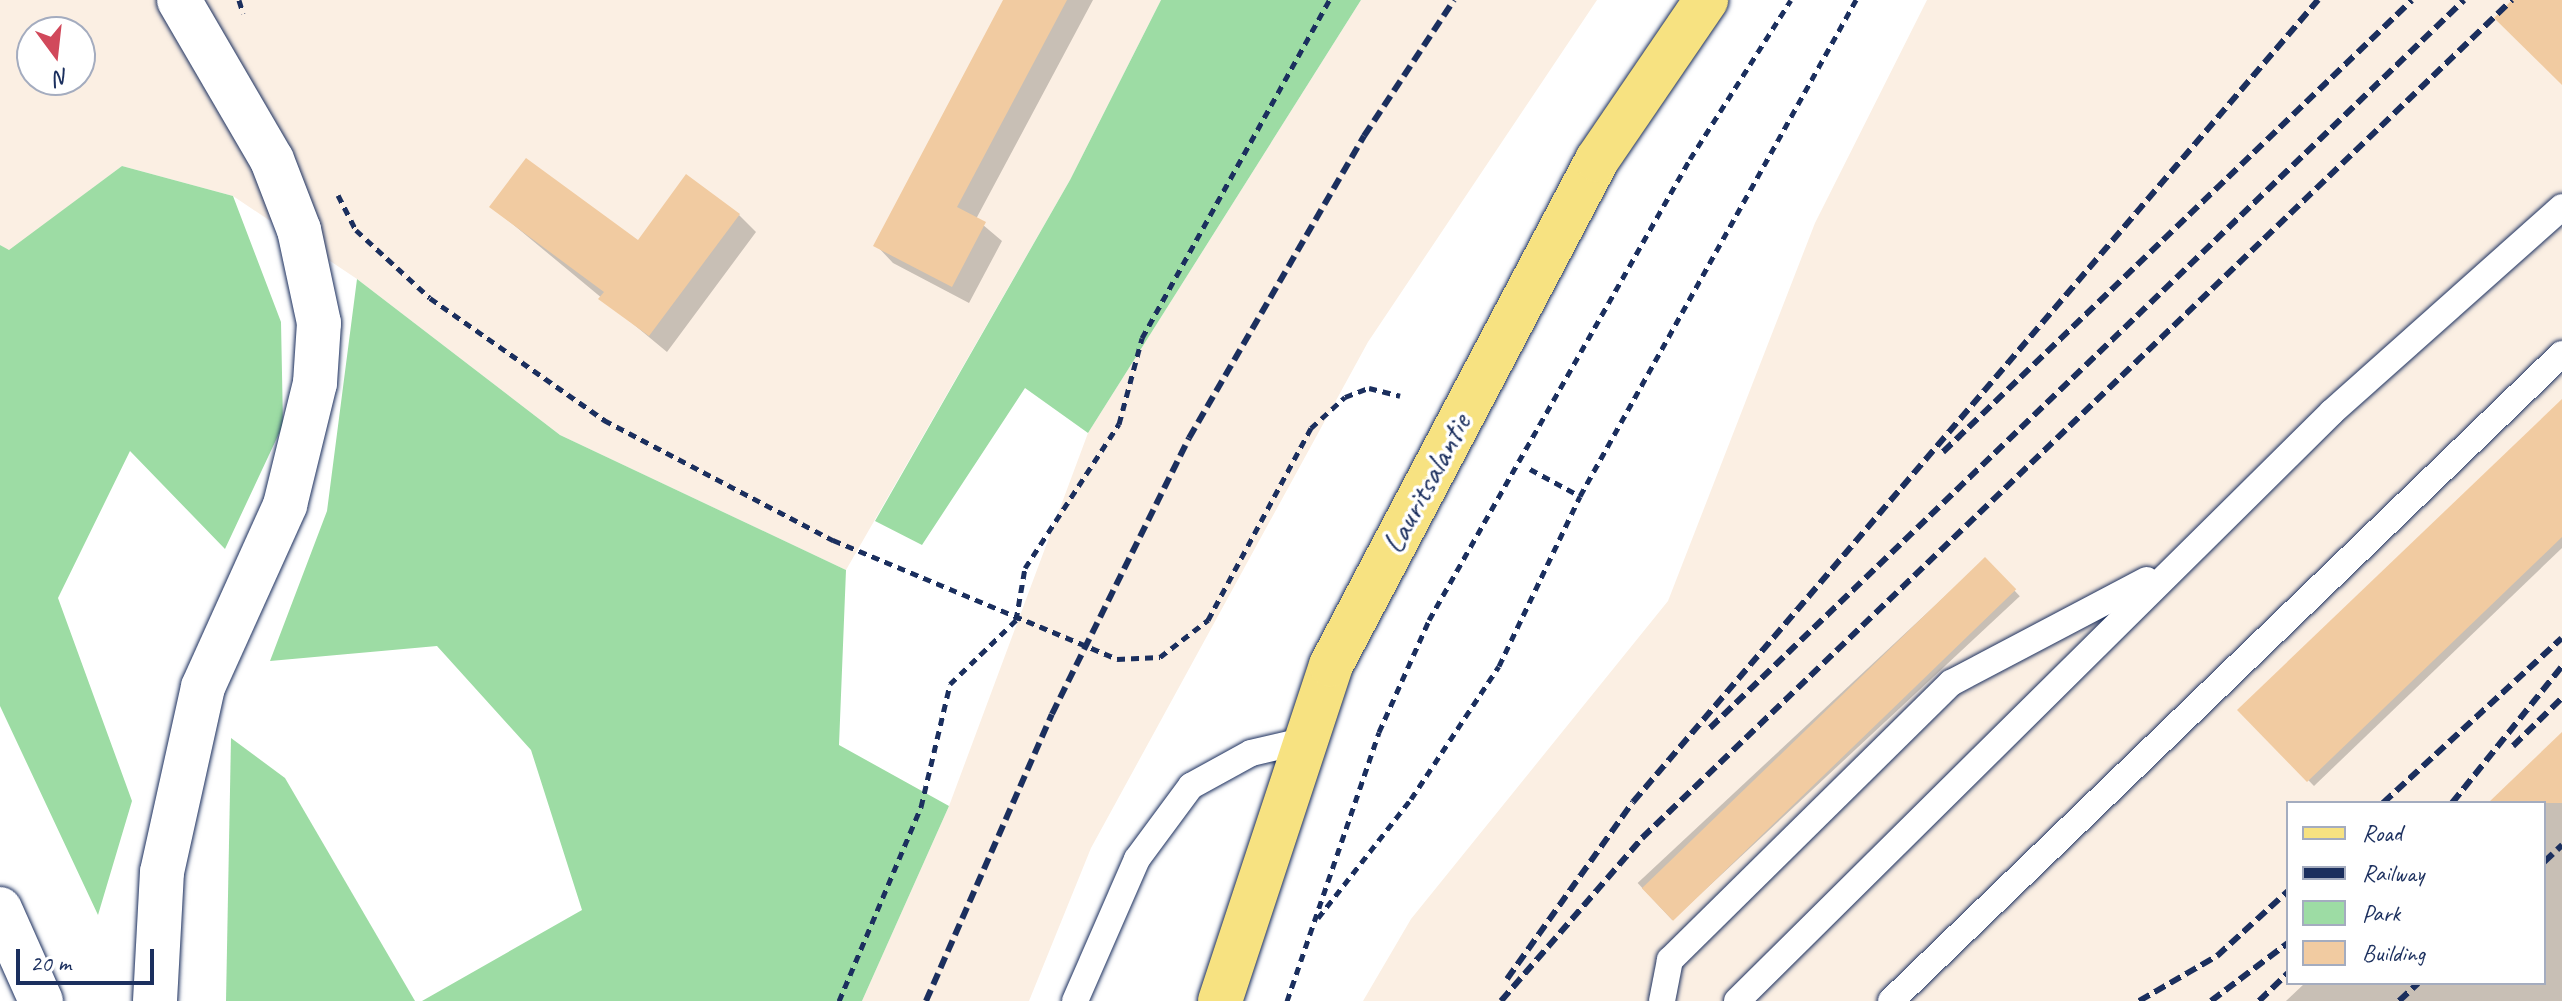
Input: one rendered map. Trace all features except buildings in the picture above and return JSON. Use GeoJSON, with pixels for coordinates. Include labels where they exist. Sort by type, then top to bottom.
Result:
{"type":"FeatureCollection","features":[{"type":"Feature","properties":{"kind":"main road"},"geometry":{"type":"LineString","coordinates":[[155,1001],[162,872],[203,687],[285,505],[315,383],[319,323],[299,230],[272,160],[179,0]]}},
{"type":"Feature","properties":{"kind":"main road","name":"Lauritsalantie"},"geometry":{"type":"LineString","coordinates":[[1220,1001],[1302,741],[1331,665],[1597,160],[1706,0]]}},
{"type":"Feature","properties":{"kind":"main road"},"geometry":{"type":"LineString","coordinates":[[0,909],[41,1001]]}},
{"type":"Feature","properties":{"kind":"lane"},"geometry":{"type":"LineString","coordinates":[[1737,1001],[2332,412],[2562,207]]}},
{"type":"Feature","properties":{"kind":"lane"},"geometry":{"type":"LineString","coordinates":[[1891,1001],[2562,354]]}},
{"type":"Feature","properties":{"kind":"lane"},"geometry":{"type":"LineString","coordinates":[[1662,1001],[1670,960],[1951,683],[2183,558]]}},
{"type":"Feature","properties":{"kind":"lane"},"geometry":{"type":"LineString","coordinates":[[1075,1001],[1137,859],[1191,786],[1251,753],[1302,741]]}},
{"type":"Feature","properties":{"kind":"path"},"geometry":{"type":"LineString","coordinates":[[239,0],[248,29]]}},
{"type":"Feature","properties":{"kind":"path"},"geometry":{"type":"LineString","coordinates":[[839,1001],[921,807],[950,684],[1016,620],[1025,568],[1119,424],[1142,338],[1329,0]]}},
{"type":"Feature","properties":{"kind":"path"},"geometry":{"type":"LineString","coordinates":[[1287,1001],[1379,732],[1429,620],[1690,159],[1791,0]]}},
{"type":"Feature","properties":{"kind":"path"},"geometry":{"type":"LineString","coordinates":[[1314,923],[1411,799],[1499,666],[1580,496],[1856,0]]}},
{"type":"Feature","properties":{"kind":"path"},"geometry":{"type":"LineString","coordinates":[[332,182],[356,230],[430,298],[604,420],[833,540],[1016,620],[1117,659],[1160,657],[1208,620],[1311,428],[1345,397],[1369,388],[1400,396]]}},
{"type":"Feature","properties":{"kind":"path"},"geometry":{"type":"LineString","coordinates":[[1530,469],[1580,496]]}},
{"type":"Feature","properties":{"kind":"shaded area"},"geometry":{"type":"Polygon","coordinates":[[[0,0],[1161,0],[1070,180],[846,570],[560,435],[357,279],[233,196],[122,166],[9,251],[0,245],[0,0]]]}},
{"type":"Feature","properties":{"kind":"shaded area"},"geometry":{"type":"Polygon","coordinates":[[[1361,0],[1597,0],[1368,342],[1091,848],[1029,1001],[862,1001],[949,806],[1088,433],[1361,0]]]}},
{"type":"Feature","properties":{"kind":"shaded area"},"geometry":{"type":"Polygon","coordinates":[[[1927,0],[2562,0],[2562,1001],[1363,1001],[1411,919],[1668,601],[1815,223],[1927,0]]]}},
{"type":"Feature","properties":{"kind":"green space"},"geometry":{"type":"Polygon","coordinates":[[[1161,0],[1361,0],[1088,433],[1025,388],[922,545],[875,521],[1070,180],[1161,0]]]}},
{"type":"Feature","properties":{"kind":"green space"},"geometry":{"type":"Polygon","coordinates":[[[122,166],[233,196],[281,322],[283,425],[225,549],[130,451],[58,598],[132,801],[98,915],[0,706],[0,245],[9,250],[122,166]]]}},
{"type":"Feature","properties":{"kind":"green space"},"geometry":{"type":"Polygon","coordinates":[[[357,279],[560,435],[846,570],[839,745],[949,806],[862,1001],[422,1001],[582,910],[531,750],[437,646],[270,661],[327,511],[357,279]]]}},
{"type":"Feature","properties":{"kind":"green space"},"geometry":{"type":"Polygon","coordinates":[[[231,738],[285,778],[415,1001],[226,1001],[231,738]]]}},
{"type":"Feature","properties":{"kind":"railway"},"geometry":{"type":"LineString","coordinates":[[926,1001],[1052,714],[1189,438],[1364,136],[1454,0]]}},
{"type":"Feature","properties":{"kind":"railway"},"geometry":{"type":"LineString","coordinates":[[1507,979],[1633,802],[2318,0]]}},
{"type":"Feature","properties":{"kind":"railway"},"geometry":{"type":"LineString","coordinates":[[1943,452],[2412,0]]}},
{"type":"Feature","properties":{"kind":"railway"},"geometry":{"type":"LineString","coordinates":[[1710,728],[2464,0]]}},
{"type":"Feature","properties":{"kind":"railway"},"geometry":{"type":"LineString","coordinates":[[1501,1001],[1642,838],[2512,0]]}},
{"type":"Feature","properties":{"kind":"railway"},"geometry":{"type":"LineString","coordinates":[[2385,801],[2562,638]]}},
{"type":"Feature","properties":{"kind":"railway"},"geometry":{"type":"LineString","coordinates":[[2454,801],[2562,666]]}},
{"type":"Feature","properties":{"kind":"railway"},"geometry":{"type":"LineString","coordinates":[[2513,746],[2562,698]]}},
{"type":"Feature","properties":{"kind":"railway"},"geometry":{"type":"LineString","coordinates":[[2546,860],[2562,845]]}},
{"type":"Feature","properties":{"kind":"railway"},"geometry":{"type":"LineString","coordinates":[[2139,1001],[2217,956],[2286,893]]}},
{"type":"Feature","properties":{"kind":"railway"},"geometry":{"type":"LineString","coordinates":[[2211,1001],[2286,945]]}},
{"type":"Feature","properties":{"kind":"railway"},"geometry":{"type":"LineString","coordinates":[[2259,1001],[2286,975]]}},
{"type":"Feature","properties":{"kind":"railway"},"geometry":{"type":"LineString","coordinates":[[2399,1001],[2416,985]]}}]}
